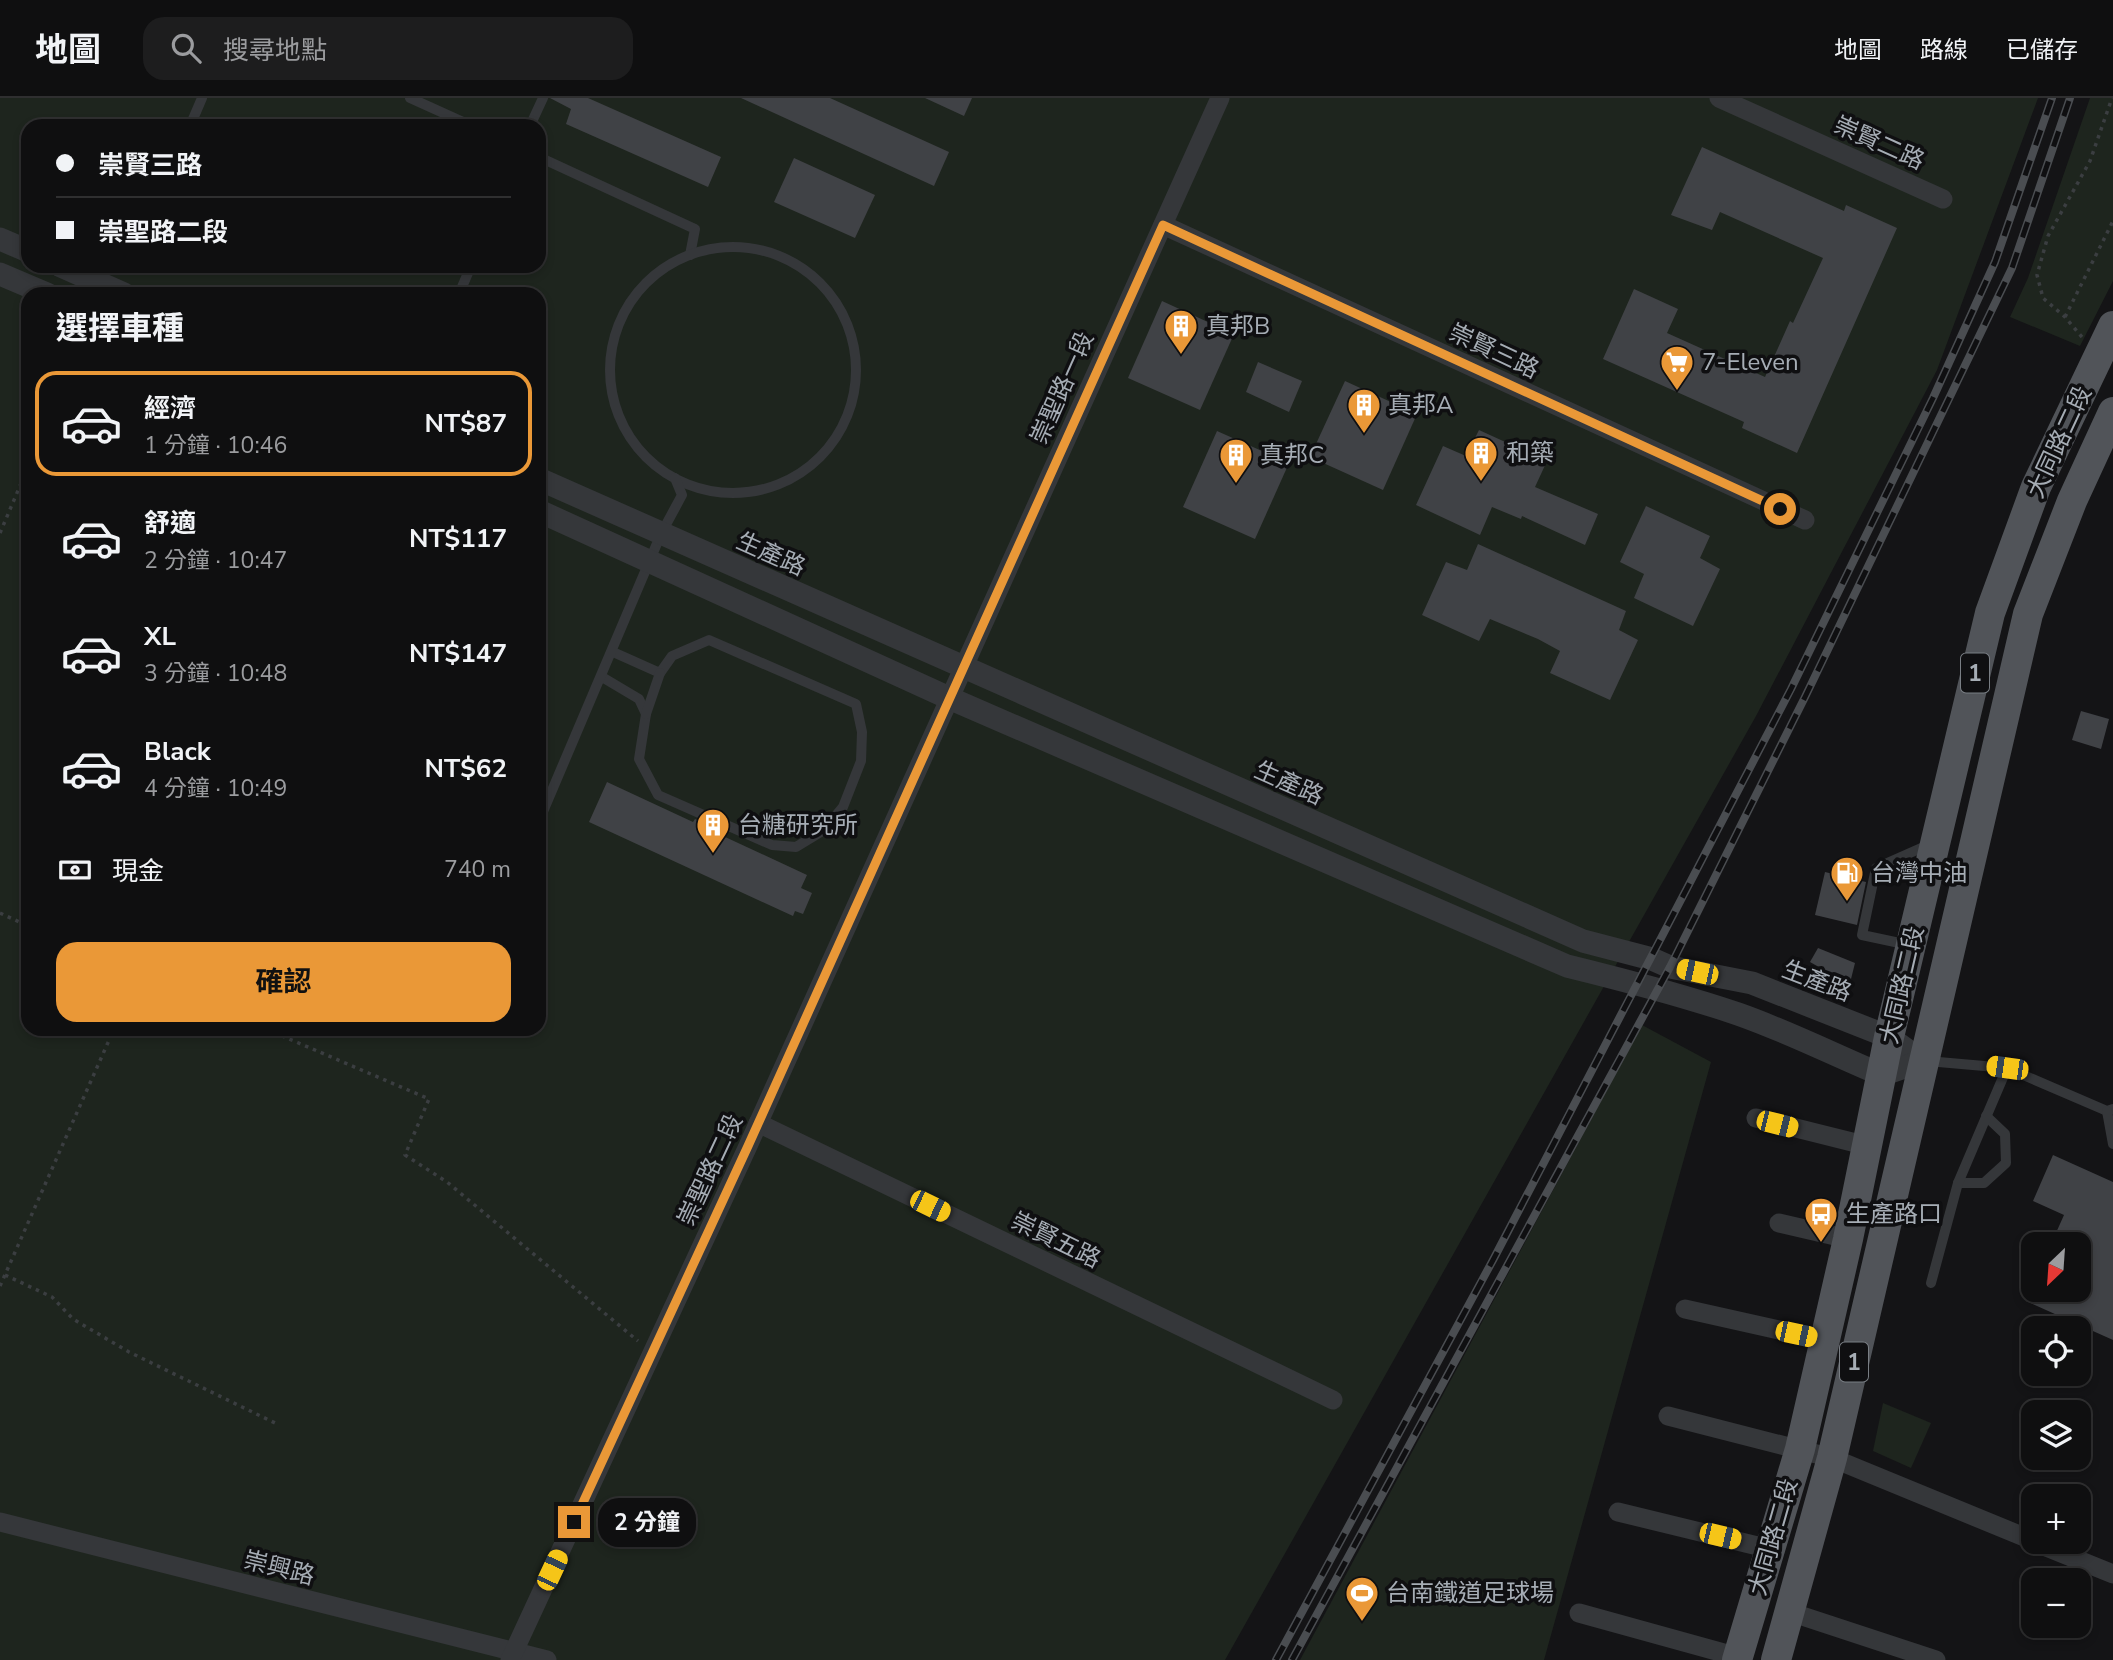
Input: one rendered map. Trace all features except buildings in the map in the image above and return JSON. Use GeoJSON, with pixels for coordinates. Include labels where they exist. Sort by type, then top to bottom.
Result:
{"type":"FeatureCollection","features":[{"type":"Feature","properties":{"kind":"main road","name":"大同路二段"},"geometry":{"type":"LineString","coordinates":[[1738,1658],[1800,1449],[1848,1239],[1889,1037],[1990,612],[2036,487],[2113,326]]}},
{"type":"Feature","properties":{"kind":"main road","name":"大同路二段"},"geometry":{"type":"LineString","coordinates":[[1776,1660],[1832,1458],[1922,1061],[2028,614],[2072,501],[2113,412]]}},
{"type":"Feature","properties":{"kind":"street","name":"崇聖路一段"},"geometry":{"type":"LineString","coordinates":[[949,698],[1220,98]]}},
{"type":"Feature","properties":{"kind":"street","name":"崇賢二路"},"geometry":{"type":"LineString","coordinates":[[1719,98],[1943,199]]}},
{"type":"Feature","properties":{"kind":"street","name":"崇賢三路"},"geometry":{"type":"LineString","coordinates":[[1163,225],[1805,520]]}},
{"type":"Feature","properties":{"kind":"street"},"geometry":{"type":"LineString","coordinates":[[0,239],[21,248]]}},
{"type":"Feature","properties":{"kind":"street"},"geometry":{"type":"LineString","coordinates":[[77,273],[108,287]]}},
{"type":"Feature","properties":{"kind":"street"},"geometry":{"type":"LineString","coordinates":[[0,274],[31,287]]}},
{"type":"Feature","properties":{"kind":"street","name":"生產路"},"geometry":{"type":"LineString","coordinates":[[546,482],[1583,941],[1652,958],[1670,967],[1752,983],[1889,1037],[1922,1061]]}},
{"type":"Feature","properties":{"kind":"street"},"geometry":{"type":"LineString","coordinates":[[546,514],[949,698],[1567,967],[1639,983],[1655,991],[1738,1014],[1882,1075],[1922,1061]]}},
{"type":"Feature","properties":{"kind":"street","name":"崇聖路二段"},"geometry":{"type":"LineString","coordinates":[[512,1656],[758,1123],[949,698]]}},
{"type":"Feature","properties":{"kind":"street"},"geometry":{"type":"LineString","coordinates":[[1756,1118],[1868,1146]]}},
{"type":"Feature","properties":{"kind":"street","name":"崇賢五路"},"geometry":{"type":"LineString","coordinates":[[758,1123],[1333,1400]]}},
{"type":"Feature","properties":{"kind":"street"},"geometry":{"type":"LineString","coordinates":[[1779,1223],[1848,1239]]}},
{"type":"Feature","properties":{"kind":"street"},"geometry":{"type":"LineString","coordinates":[[1685,1309],[1824,1340]]}},
{"type":"Feature","properties":{"kind":"street"},"geometry":{"type":"LineString","coordinates":[[1668,1416],[1832,1458],[2021,1537]]}},
{"type":"Feature","properties":{"kind":"street"},"geometry":{"type":"LineString","coordinates":[[1618,1512],[1770,1549]]}},
{"type":"Feature","properties":{"kind":"street","name":"崇興路"},"geometry":{"type":"LineString","coordinates":[[0,1522],[512,1656],[547,1660]]}},
{"type":"Feature","properties":{"kind":"street"},"geometry":{"type":"LineString","coordinates":[[2064,1554],[2113,1574]]}},
{"type":"Feature","properties":{"kind":"street"},"geometry":{"type":"LineString","coordinates":[[1790,1612],[1936,1660]]}},
{"type":"Feature","properties":{"kind":"street"},"geometry":{"type":"LineString","coordinates":[[1579,1613],[1738,1658]]}},
{"type":"Feature","properties":{"kind":"lane"},"geometry":{"type":"LineString","coordinates":[[193,119],[202,98]]}},
{"type":"Feature","properties":{"kind":"lane"},"geometry":{"type":"LineString","coordinates":[[410,98],[456,119]]}},
{"type":"Feature","properties":{"kind":"lane"},"geometry":{"type":"LineString","coordinates":[[533,119],[543,98]]}},
{"type":"Feature","properties":{"kind":"lane"},"geometry":{"type":"LineString","coordinates":[[546,159],[695,229],[690,255]]}},
{"type":"Feature","properties":{"kind":"lane"},"geometry":{"type":"LineString","coordinates":[[712,247],[751,247],[789,259],[823,285],[846,320],[857,361],[853,403],[835,441],[806,471],[768,489],[726,494],[684,484],[650,462],[625,432],[611,395],[609,355],[620,317],[642,284],[674,260],[690,255],[712,247]]}},
{"type":"Feature","properties":{"kind":"lane"},"geometry":{"type":"LineString","coordinates":[[546,805],[661,534],[682,495],[675,478]]}},
{"type":"Feature","properties":{"kind":"lane"},"geometry":{"type":"LineString","coordinates":[[709,640],[856,704],[862,732],[862,761],[843,807],[824,831],[796,847],[772,845],[658,795],[639,759],[646,714],[660,673],[673,656],[709,640]]}},
{"type":"Feature","properties":{"kind":"lane"},"geometry":{"type":"LineString","coordinates":[[613,652],[660,673]]}},
{"type":"Feature","properties":{"kind":"lane"},"geometry":{"type":"LineString","coordinates":[[602,677],[639,699],[646,714]]}},
{"type":"Feature","properties":{"kind":"lane"},"geometry":{"type":"LineString","coordinates":[[1910,945],[1861,935],[1876,868],[1935,842]]}},
{"type":"Feature","properties":{"kind":"lane"},"geometry":{"type":"LineString","coordinates":[[1922,1061],[2007,1068],[2110,1110],[2113,1144]]}},
{"type":"Feature","properties":{"kind":"lane"},"geometry":{"type":"LineString","coordinates":[[1931,1283],[1958,1184],[2007,1068]]}},
{"type":"Feature","properties":{"kind":"lane"},"geometry":{"type":"LineString","coordinates":[[1958,1184],[1984,1183],[2006,1163],[2005,1134],[1986,1116]]}},
{"type":"Feature","properties":{"kind":"path"},"geometry":{"type":"LineString","coordinates":[[2083,339],[2066,317],[2043,298],[2037,275],[2049,236],[2090,162],[2112,98]]}},
{"type":"Feature","properties":{"kind":"path"},"geometry":{"type":"LineString","coordinates":[[2066,317],[2113,221]]}},
{"type":"Feature","properties":{"kind":"path"},"geometry":{"type":"LineString","coordinates":[[0,533],[21,484]]}},
{"type":"Feature","properties":{"kind":"path"},"geometry":{"type":"LineString","coordinates":[[0,913],[21,923]]}},
{"type":"Feature","properties":{"kind":"path"},"geometry":{"type":"LineString","coordinates":[[0,1286],[111,1036]]}},
{"type":"Feature","properties":{"kind":"path"},"geometry":{"type":"LineString","coordinates":[[282,1036],[429,1100],[405,1155],[447,1182],[652,1353]]}},
{"type":"Feature","properties":{"kind":"path"},"geometry":{"type":"LineString","coordinates":[[5,1275],[51,1297],[73,1319],[129,1352],[275,1423]]}},
{"type":"Feature","properties":{"kind":"shaded area"},"geometry":{"type":"Polygon","coordinates":[[[0,98],[2038,98],[1937,370],[1756,716],[1225,1660],[0,1660],[0,98]]]}},
{"type":"Feature","properties":{"kind":"shaded area"},"geometry":{"type":"Polygon","coordinates":[[[2090,98],[2113,98],[2113,281],[2080,346],[2010,317],[2028,278],[2090,98]]]}},
{"type":"Feature","properties":{"kind":"shaded area"},"geometry":{"type":"Polygon","coordinates":[[[1642,1025],[1711,1062],[1544,1660],[1300,1660],[1642,1025]]]}},
{"type":"Feature","properties":{"kind":"shaded area"},"geometry":{"type":"Polygon","coordinates":[[[1883,1403],[1931,1423],[1911,1468],[1873,1451],[1883,1403]]]}},
{"type":"Feature","properties":{"kind":"railway"},"geometry":{"type":"LineString","coordinates":[[1276,1660],[1493,1260],[1791,689],[1933,398],[1995,262],[2052,98]]}},
{"type":"Feature","properties":{"kind":"railway"},"geometry":{"type":"LineString","coordinates":[[1292,1660],[1670,967],[1805,697],[2012,268],[2070,98]]}},
{"type":"Feature","properties":{"kind":"place","name":"真邦B"},"geometry":{"type":"Point","coordinates":[1181,356]}},
{"type":"Feature","properties":{"kind":"place","name":"7-Eleven"},"geometry":{"type":"Point","coordinates":[1677,392]}},
{"type":"Feature","properties":{"kind":"place","name":"真邦A"},"geometry":{"type":"Point","coordinates":[1364,435]}},
{"type":"Feature","properties":{"kind":"place","name":"和築"},"geometry":{"type":"Point","coordinates":[1481,483]}},
{"type":"Feature","properties":{"kind":"place","name":"真邦C"},"geometry":{"type":"Point","coordinates":[1236,485]}},
{"type":"Feature","properties":{"kind":"place","name":"台糖研究所"},"geometry":{"type":"Point","coordinates":[713,855]}},
{"type":"Feature","properties":{"kind":"place","name":"台灣中油"},"geometry":{"type":"Point","coordinates":[1847,903]}},
{"type":"Feature","properties":{"kind":"place","name":"生產路口"},"geometry":{"type":"Point","coordinates":[1821,1244]}},
{"type":"Feature","properties":{"kind":"place","name":"台南鐵道足球場"},"geometry":{"type":"Point","coordinates":[1362,1623]}},
{"type":"Feature","properties":{"kind":"route"},"geometry":{"type":"LineString","coordinates":[[574,1522],[748,1146],[1163,225],[1780,509]]}}]}
